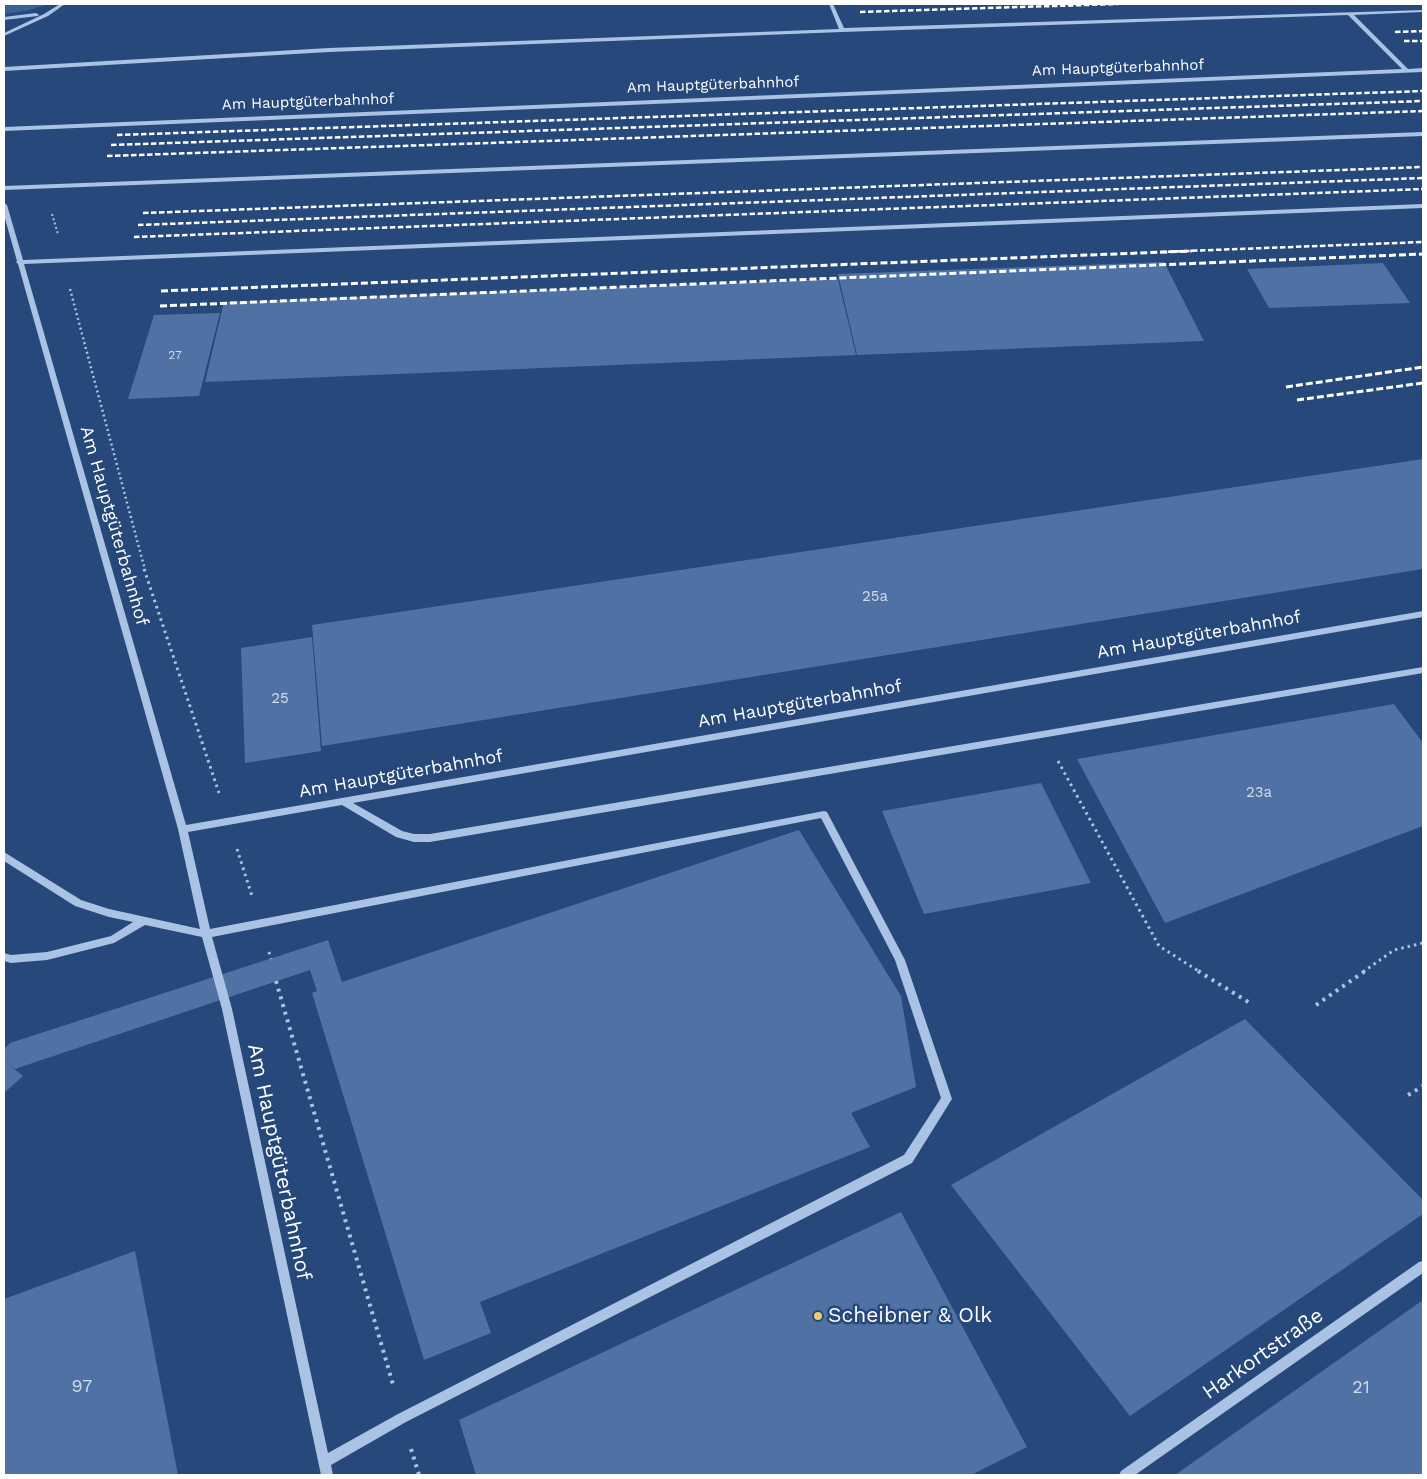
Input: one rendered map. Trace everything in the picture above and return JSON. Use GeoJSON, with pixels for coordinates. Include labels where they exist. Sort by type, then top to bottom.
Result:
{"type":"FeatureCollection","features":[{"type":"Feature","properties":{"kind":"street"},"geometry":{"type":"LineString","coordinates":[[830,4],[842,30]]}},
{"type":"Feature","properties":{"kind":"street"},"geometry":{"type":"LineString","coordinates":[[4,20],[31,16],[62,5]]}},
{"type":"Feature","properties":{"kind":"street"},"geometry":{"type":"LineString","coordinates":[[4,35],[46,15],[62,5]]}},
{"type":"Feature","properties":{"kind":"street"},"geometry":{"type":"LineString","coordinates":[[4,69],[329,50],[842,30],[1423,11]]}},
{"type":"Feature","properties":{"kind":"street"},"geometry":{"type":"LineString","coordinates":[[1349,13],[1407,71]]}},
{"type":"Feature","properties":{"kind":"street","name":"Am Hauptgüterbahnhof"},"geometry":{"type":"LineString","coordinates":[[4,130],[1423,70]]}},
{"type":"Feature","properties":{"kind":"street"},"geometry":{"type":"LineString","coordinates":[[4,188],[1423,134]]}},
{"type":"Feature","properties":{"kind":"street","name":"Am Hauptgüterbahnhof"},"geometry":{"type":"LineString","coordinates":[[4,204],[19,262],[183,829],[206,934],[227,1009],[327,1475]]}},
{"type":"Feature","properties":{"kind":"street"},"geometry":{"type":"LineString","coordinates":[[19,262],[1423,206]]}},
{"type":"Feature","properties":{"kind":"street","name":"Am Hauptgüterbahnhof"},"geometry":{"type":"LineString","coordinates":[[183,829],[1423,614]]}},
{"type":"Feature","properties":{"kind":"street"},"geometry":{"type":"LineString","coordinates":[[344,802],[399,834],[414,838],[430,838],[1423,670]]}},
{"type":"Feature","properties":{"kind":"street"},"geometry":{"type":"LineString","coordinates":[[4,856],[78,903],[109,913],[206,934],[824,814],[900,960],[947,1099],[908,1159],[402,1418],[324,1462]]}},
{"type":"Feature","properties":{"kind":"street"},"geometry":{"type":"LineString","coordinates":[[4,957],[11,959],[47,956],[114,939],[144,920]]}},
{"type":"Feature","properties":{"kind":"street","name":"Harkortstraße"},"geometry":{"type":"LineString","coordinates":[[1125,1475],[1423,1266]]}},
{"type":"Feature","properties":{"kind":"path"},"geometry":{"type":"LineString","coordinates":[[45,186],[66,260],[66,275],[146,571],[252,896]]}},
{"type":"Feature","properties":{"kind":"path"},"geometry":{"type":"LineString","coordinates":[[1043,734],[1159,946],[1250,1003]]}},
{"type":"Feature","properties":{"kind":"path"},"geometry":{"type":"LineString","coordinates":[[1316,1005],[1394,950],[1423,943]]}},
{"type":"Feature","properties":{"kind":"path"},"geometry":{"type":"LineString","coordinates":[[276,981],[419,1475]]}},
{"type":"Feature","properties":{"kind":"path"},"geometry":{"type":"LineString","coordinates":[[1408,1095],[1423,1086]]}},
{"type":"Feature","properties":{"kind":"shaded area"},"geometry":{"type":"Polygon","coordinates":[[[4,4],[48,4],[30,10],[4,14],[4,4]]]}},
{"type":"Feature","properties":{"kind":"building"},"geometry":{"type":"Polygon","coordinates":[[[1164,262],[1204,341],[857,355],[838,274],[1164,262]]]}},
{"type":"Feature","properties":{"kind":"building"},"geometry":{"type":"Polygon","coordinates":[[[1383,263],[1410,303],[1269,308],[1247,269],[1383,263]]]}},
{"type":"Feature","properties":{"kind":"building"},"geometry":{"type":"Polygon","coordinates":[[[838,279],[856,355],[205,382],[224,302],[838,279]]]}},
{"type":"Feature","properties":{"kind":"building"},"geometry":{"type":"Polygon","coordinates":[[[220,313],[199,396],[128,399],[154,315],[220,313]]]}},
{"type":"Feature","properties":{"kind":"building"},"geometry":{"type":"Polygon","coordinates":[[[1423,459],[1423,569],[322,746],[312,625],[1423,459]]]}},
{"type":"Feature","properties":{"kind":"building"},"geometry":{"type":"Polygon","coordinates":[[[312,637],[321,751],[245,763],[241,648],[312,637]]]}},
{"type":"Feature","properties":{"kind":"building"},"geometry":{"type":"Polygon","coordinates":[[[1394,704],[1423,743],[1423,826],[1165,923],[1077,759],[1394,704]]]}},
{"type":"Feature","properties":{"kind":"building"},"geometry":{"type":"Polygon","coordinates":[[[1041,783],[1091,883],[924,914],[882,811],[1041,783]]]}},
{"type":"Feature","properties":{"kind":"building"},"geometry":{"type":"Polygon","coordinates":[[[799,830],[901,996],[916,1087],[851,1113],[870,1147],[480,1302],[491,1333],[424,1360],[312,993],[317,991],[310,970],[15,1069],[4,1061],[4,1049],[10,1043],[328,940],[342,982],[799,830]]]}},
{"type":"Feature","properties":{"kind":"building"},"geometry":{"type":"Polygon","coordinates":[[[1245,1019],[1423,1200],[1423,1214],[1130,1416],[951,1185],[1245,1019]]]}},
{"type":"Feature","properties":{"kind":"building"},"geometry":{"type":"Polygon","coordinates":[[[4,1061],[23,1076],[4,1093],[4,1061]]]}},
{"type":"Feature","properties":{"kind":"building","name":"Scheibner & Olk"},"geometry":{"type":"Polygon","coordinates":[[[901,1212],[1027,1447],[971,1475],[476,1475],[459,1420],[901,1212]]]}},
{"type":"Feature","properties":{"kind":"building"},"geometry":{"type":"Polygon","coordinates":[[[135,1251],[178,1475],[4,1475],[4,1299],[135,1251]]]}},
{"type":"Feature","properties":{"kind":"building"},"geometry":{"type":"Polygon","coordinates":[[[1423,1300],[1423,1475],[1175,1475],[1423,1300]]]}},
{"type":"Feature","properties":{"kind":"railway"},"geometry":{"type":"LineString","coordinates":[[860,12],[1118,4]]}},
{"type":"Feature","properties":{"kind":"railway"},"geometry":{"type":"LineString","coordinates":[[1395,32],[1423,31]]}},
{"type":"Feature","properties":{"kind":"railway"},"geometry":{"type":"LineString","coordinates":[[1404,41],[1423,41]]}},
{"type":"Feature","properties":{"kind":"railway"},"geometry":{"type":"LineString","coordinates":[[117,135],[1423,91]]}},
{"type":"Feature","properties":{"kind":"railway"},"geometry":{"type":"LineString","coordinates":[[111,145],[1423,101]]}},
{"type":"Feature","properties":{"kind":"railway"},"geometry":{"type":"LineString","coordinates":[[107,156],[1423,111]]}},
{"type":"Feature","properties":{"kind":"railway"},"geometry":{"type":"LineString","coordinates":[[143,213],[1423,167]]}},
{"type":"Feature","properties":{"kind":"railway"},"geometry":{"type":"LineString","coordinates":[[138,225],[1423,178]]}},
{"type":"Feature","properties":{"kind":"railway"},"geometry":{"type":"LineString","coordinates":[[134,237],[1423,189]]}},
{"type":"Feature","properties":{"kind":"railway"},"geometry":{"type":"LineString","coordinates":[[1160,252],[1423,242]]}},
{"type":"Feature","properties":{"kind":"railway"},"geometry":{"type":"LineString","coordinates":[[161,291],[1192,251]]}},
{"type":"Feature","properties":{"kind":"railway"},"geometry":{"type":"LineString","coordinates":[[160,306],[1423,254]]}},
{"type":"Feature","properties":{"kind":"railway"},"geometry":{"type":"LineString","coordinates":[[1286,387],[1423,367]]}},
{"type":"Feature","properties":{"kind":"railway"},"geometry":{"type":"LineString","coordinates":[[1297,400],[1423,383]]}},
{"type":"Feature","properties":{"kind":"place","name":"Scheibner & Olk"},"geometry":{"type":"Point","coordinates":[818,1316]}}]}
